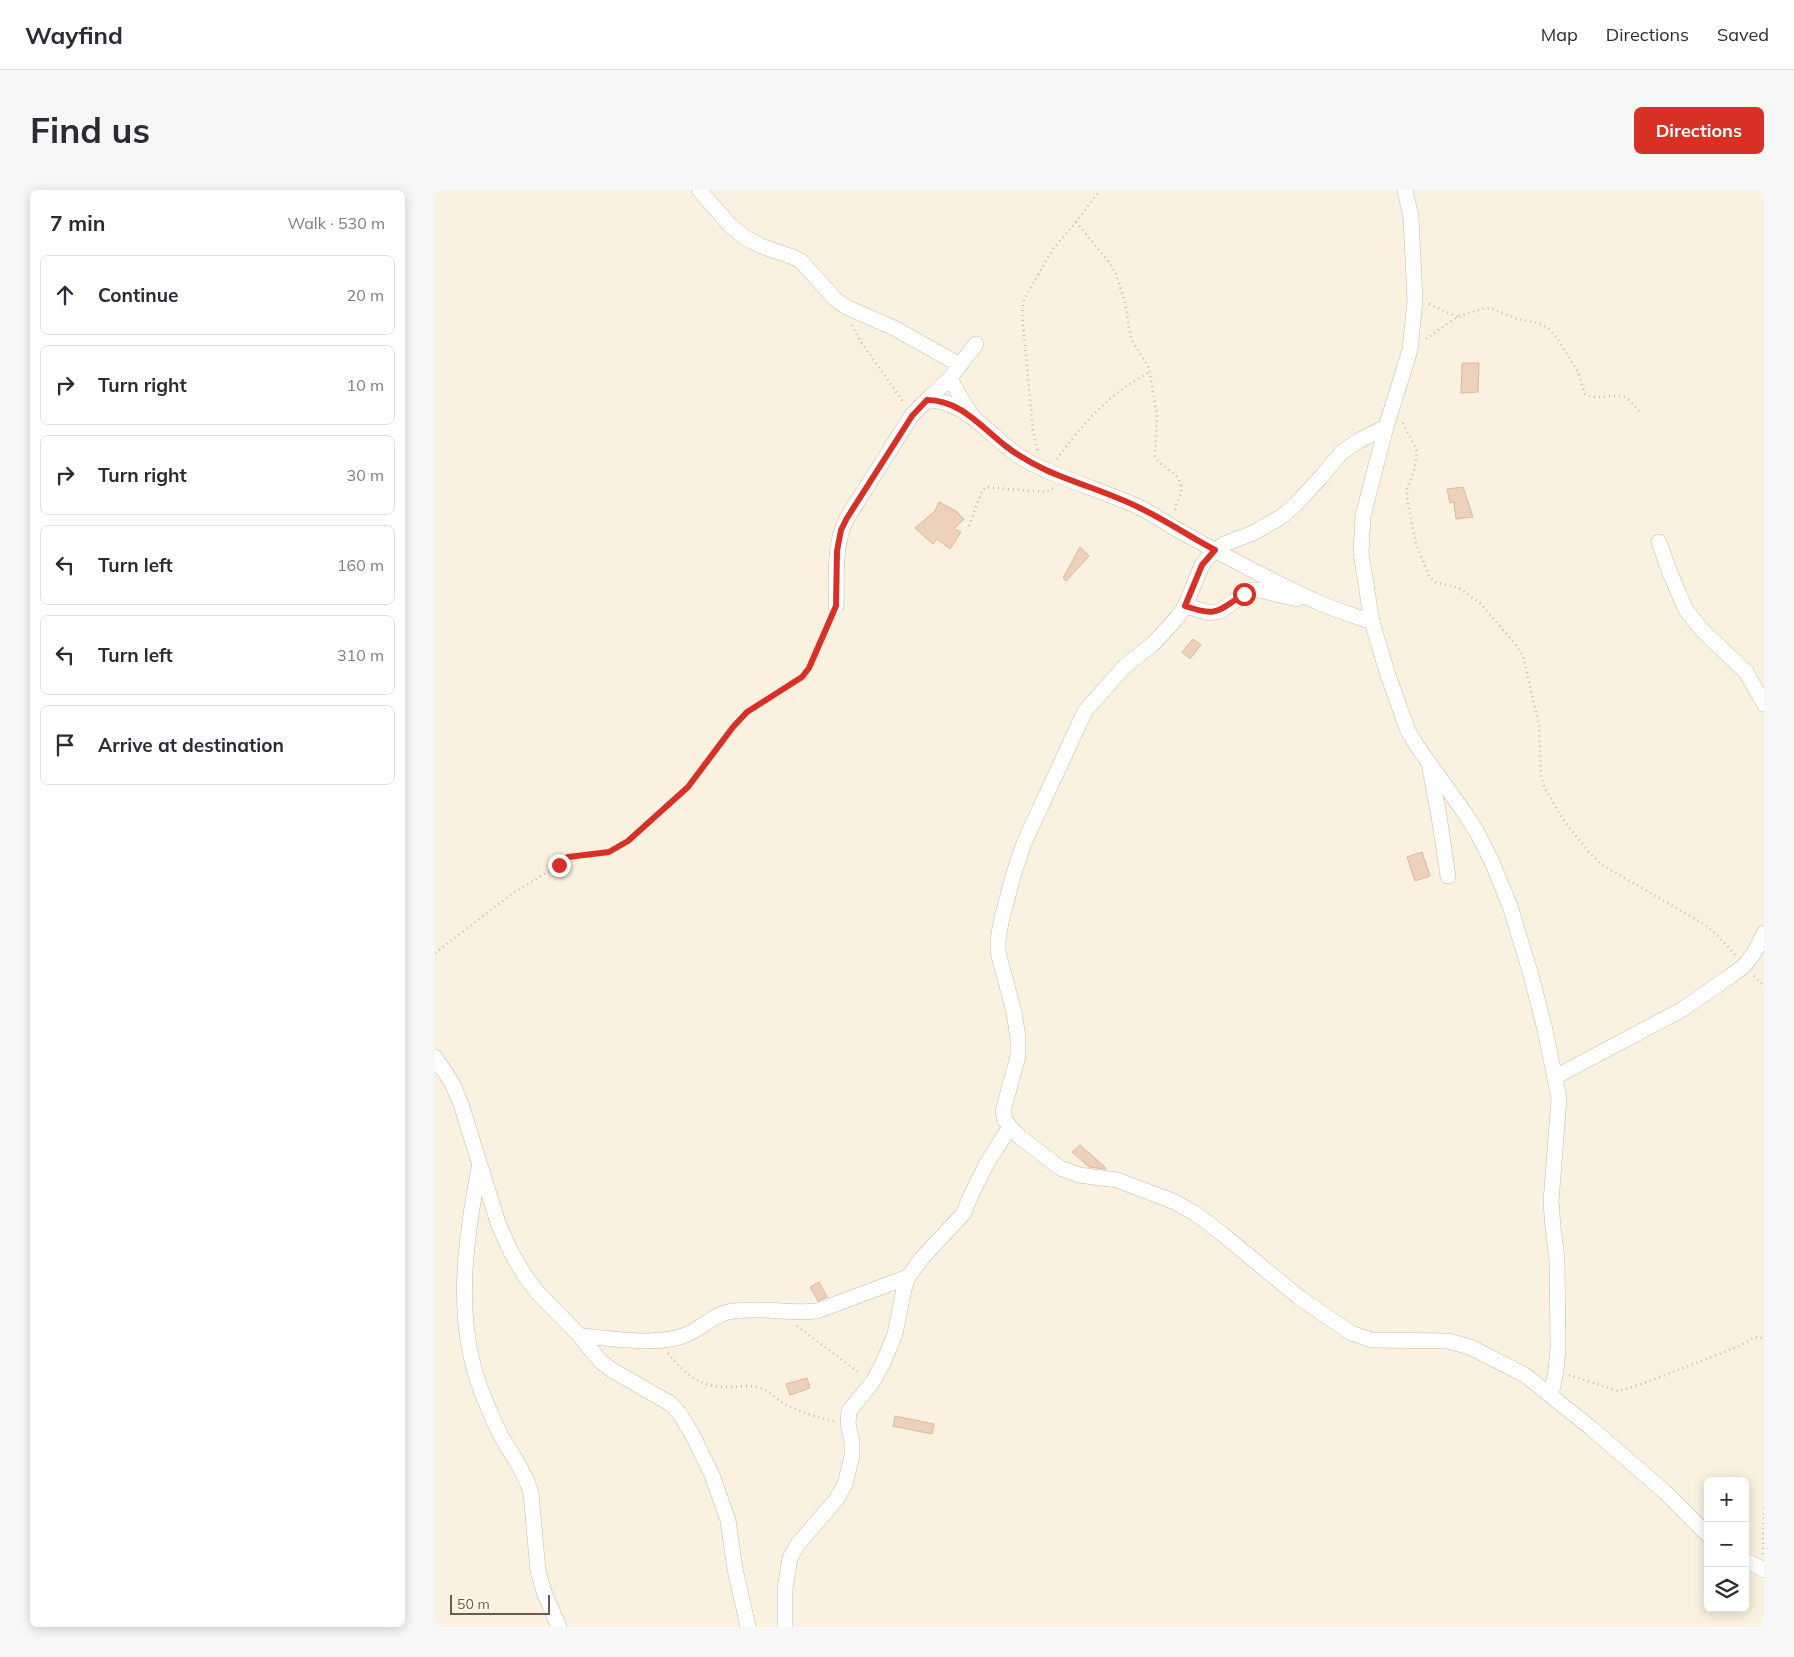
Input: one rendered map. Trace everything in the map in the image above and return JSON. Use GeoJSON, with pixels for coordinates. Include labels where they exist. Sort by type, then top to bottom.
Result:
{"type":"FeatureCollection","features":[{"type":"Feature","properties":{"kind":"street"},"geometry":{"type":"LineString","coordinates":[[699,190],[729,224],[744,237],[801,262],[835,299],[845,307],[894,328],[960,365]]}},
{"type":"Feature","properties":{"kind":"street"},"geometry":{"type":"LineString","coordinates":[[1405,190],[1411,217],[1415,300],[1410,350],[1386,427],[1361,525],[1361,552],[1372,622],[1408,731],[1478,834],[1492,862],[1510,906],[1531,975],[1555,1077],[1559,1098],[1551,1202],[1557,1260],[1558,1348],[1551,1394]]}},
{"type":"Feature","properties":{"kind":"street"},"geometry":{"type":"LineString","coordinates":[[836,606],[837,551],[841,530],[847,518],[912,416],[950,378],[977,344]]}},
{"type":"Feature","properties":{"kind":"street"},"geometry":{"type":"LineString","coordinates":[[950,378],[964,404],[977,420]]}},
{"type":"Feature","properties":{"kind":"street"},"geometry":{"type":"LineString","coordinates":[[927,400],[942,402],[962,410],[977,420],[1008,448],[1029,462],[1142,509],[1215,550],[1323,605]]}},
{"type":"Feature","properties":{"kind":"street"},"geometry":{"type":"LineString","coordinates":[[1386,427],[1358,441],[1341,453],[1295,505],[1281,517],[1253,533],[1228,542],[1215,550],[1202,565],[1185,606],[1153,644],[1125,666],[1085,711],[1024,842],[1013,876],[998,940],[1000,963],[1014,1012],[1018,1038],[1018,1056],[1003,1111],[1005,1120],[1021,1138],[1053,1163],[1069,1172],[1123,1182],[1175,1202],[1196,1214],[1300,1298],[1351,1333],[1372,1340],[1448,1341],[1470,1346],[1525,1375],[1551,1394],[1665,1492],[1704,1530]]}},
{"type":"Feature","properties":{"kind":"street"},"geometry":{"type":"LineString","coordinates":[[1659,542],[1670,574],[1686,610],[1702,630],[1746,672],[1764,704]]}},
{"type":"Feature","properties":{"kind":"street"},"geometry":{"type":"LineString","coordinates":[[1185,606],[1210,613],[1220,611],[1251,590],[1259,590],[1323,605],[1372,622]]}},
{"type":"Feature","properties":{"kind":"street"},"geometry":{"type":"LineString","coordinates":[[1429,763],[1448,876]]}},
{"type":"Feature","properties":{"kind":"street"},"geometry":{"type":"LineString","coordinates":[[1555,1077],[1683,1008],[1744,966],[1754,953],[1764,933]]}},
{"type":"Feature","properties":{"kind":"street"},"geometry":{"type":"LineString","coordinates":[[435,1056],[452,1083],[461,1104],[498,1223],[515,1259],[537,1292],[580,1336],[601,1361],[612,1370],[671,1404],[689,1428],[712,1475],[727,1520],[735,1569],[748,1627]]}},
{"type":"Feature","properties":{"kind":"street"},"geometry":{"type":"LineString","coordinates":[[785,1627],[785,1589],[790,1558],[798,1544],[836,1500],[845,1484],[852,1456],[852,1441],[848,1424],[849,1411],[872,1383],[883,1363],[895,1334],[908,1277],[922,1258],[963,1214],[987,1163],[1010,1127]]}},
{"type":"Feature","properties":{"kind":"street"},"geometry":{"type":"LineString","coordinates":[[480,1164],[472,1204],[464,1274],[465,1322],[469,1351],[481,1390],[497,1426],[529,1485],[538,1571],[544,1592],[559,1627]]}},
{"type":"Feature","properties":{"kind":"street"},"geometry":{"type":"LineString","coordinates":[[580,1336],[658,1340],[685,1335],[709,1319],[732,1311],[817,1311],[908,1277]]}},
{"type":"Feature","properties":{"kind":"street"},"geometry":{"type":"LineString","coordinates":[[1749,1562],[1763,1570]]}},
{"type":"Feature","properties":{"kind":"path"},"geometry":{"type":"LineString","coordinates":[[1100,190],[1053,249],[1024,299],[1022,313],[1033,431],[1035,443],[1046,470],[1111,398],[1133,381],[1150,372]]}},
{"type":"Feature","properties":{"kind":"path"},"geometry":{"type":"LineString","coordinates":[[1076,222],[1109,262],[1116,274],[1125,302],[1131,339],[1144,358],[1150,372],[1157,416],[1155,456],[1157,461],[1179,478],[1181,493],[1175,504],[1175,512],[1185,534]]}},
{"type":"Feature","properties":{"kind":"path"},"geometry":{"type":"LineString","coordinates":[[1415,300],[1444,310],[1457,317]]}},
{"type":"Feature","properties":{"kind":"path"},"geometry":{"type":"LineString","coordinates":[[845,307],[859,340],[912,416]]}},
{"type":"Feature","properties":{"kind":"path"},"geometry":{"type":"LineString","coordinates":[[1410,350],[1457,317],[1490,308],[1549,329],[1557,338],[1578,372],[1585,394],[1598,397],[1623,396],[1641,414]]}},
{"type":"Feature","properties":{"kind":"path"},"geometry":{"type":"LineString","coordinates":[[1393,403],[1417,451],[1414,470],[1407,489],[1407,499],[1416,543],[1429,576],[1435,582],[1459,588],[1479,603],[1516,645],[1523,656],[1539,725],[1541,774],[1544,787],[1559,814],[1602,865],[1704,924],[1716,934],[1744,966]]}},
{"type":"Feature","properties":{"kind":"path"},"geometry":{"type":"LineString","coordinates":[[969,526],[982,491],[986,487],[1045,492],[1050,491],[1065,478]]}},
{"type":"Feature","properties":{"kind":"path"},"geometry":{"type":"LineString","coordinates":[[435,953],[513,893],[559,865],[568,857],[609,852],[647,826],[688,787],[733,727],[747,712],[802,677],[809,668],[836,606]]}},
{"type":"Feature","properties":{"kind":"path"},"geometry":{"type":"LineString","coordinates":[[782,1311],[795,1325],[872,1383]]}},
{"type":"Feature","properties":{"kind":"path"},"geometry":{"type":"LineString","coordinates":[[1556,1370],[1583,1381],[1618,1391],[1737,1347],[1755,1337],[1764,1338]]}},
{"type":"Feature","properties":{"kind":"path"},"geometry":{"type":"LineString","coordinates":[[658,1340],[680,1367],[694,1379],[714,1387],[752,1386],[761,1388],[784,1403],[812,1416],[848,1424]]}},
{"type":"Feature","properties":{"kind":"path"},"geometry":{"type":"LineString","coordinates":[[1763,1570],[1764,1505]]}},
{"type":"Feature","properties":{"kind":"building"},"geometry":{"type":"Polygon","coordinates":[[[1462,363],[1479,363],[1478,392],[1461,393],[1462,363]]]}},
{"type":"Feature","properties":{"kind":"building"},"geometry":{"type":"Polygon","coordinates":[[[1463,487],[1473,517],[1456,519],[1454,502],[1450,503],[1447,489],[1463,487]]]}},
{"type":"Feature","properties":{"kind":"building"},"geometry":{"type":"Polygon","coordinates":[[[939,502],[956,511],[964,519],[954,529],[961,532],[950,549],[937,539],[933,544],[915,528],[935,511],[939,502]]]}},
{"type":"Feature","properties":{"kind":"building"},"geometry":{"type":"Polygon","coordinates":[[[1080,547],[1089,556],[1066,581],[1063,578],[1080,547]]]}},
{"type":"Feature","properties":{"kind":"building"},"geometry":{"type":"Polygon","coordinates":[[[1193,639],[1201,645],[1190,659],[1182,652],[1193,639]]]}},
{"type":"Feature","properties":{"kind":"building"},"geometry":{"type":"Polygon","coordinates":[[[1422,852],[1430,876],[1415,881],[1407,857],[1422,852]]]}},
{"type":"Feature","properties":{"kind":"building"},"geometry":{"type":"Polygon","coordinates":[[[1080,1145],[1106,1168],[1089,1167],[1072,1152],[1080,1145]]]}},
{"type":"Feature","properties":{"kind":"building"},"geometry":{"type":"Polygon","coordinates":[[[819,1282],[827,1297],[818,1301],[810,1287],[819,1282]]]}},
{"type":"Feature","properties":{"kind":"building"},"geometry":{"type":"Polygon","coordinates":[[[807,1378],[810,1388],[790,1395],[786,1384],[807,1378]]]}},
{"type":"Feature","properties":{"kind":"building"},"geometry":{"type":"Polygon","coordinates":[[[895,1416],[934,1424],[932,1434],[893,1426],[895,1416]]]}},
{"type":"Feature","properties":{"kind":"route"},"geometry":{"type":"LineString","coordinates":[[559,865],[568,857],[609,852],[628,841],[647,826],[688,787],[705,767],[733,727],[747,712],[802,677],[809,668],[836,606],[837,551],[841,530],[912,416],[927,400],[936,400],[962,410],[977,420],[1008,448],[1029,462],[1142,509],[1215,550],[1202,565],[1192,585],[1185,606],[1202,612],[1220,611],[1244,594]]}}]}
